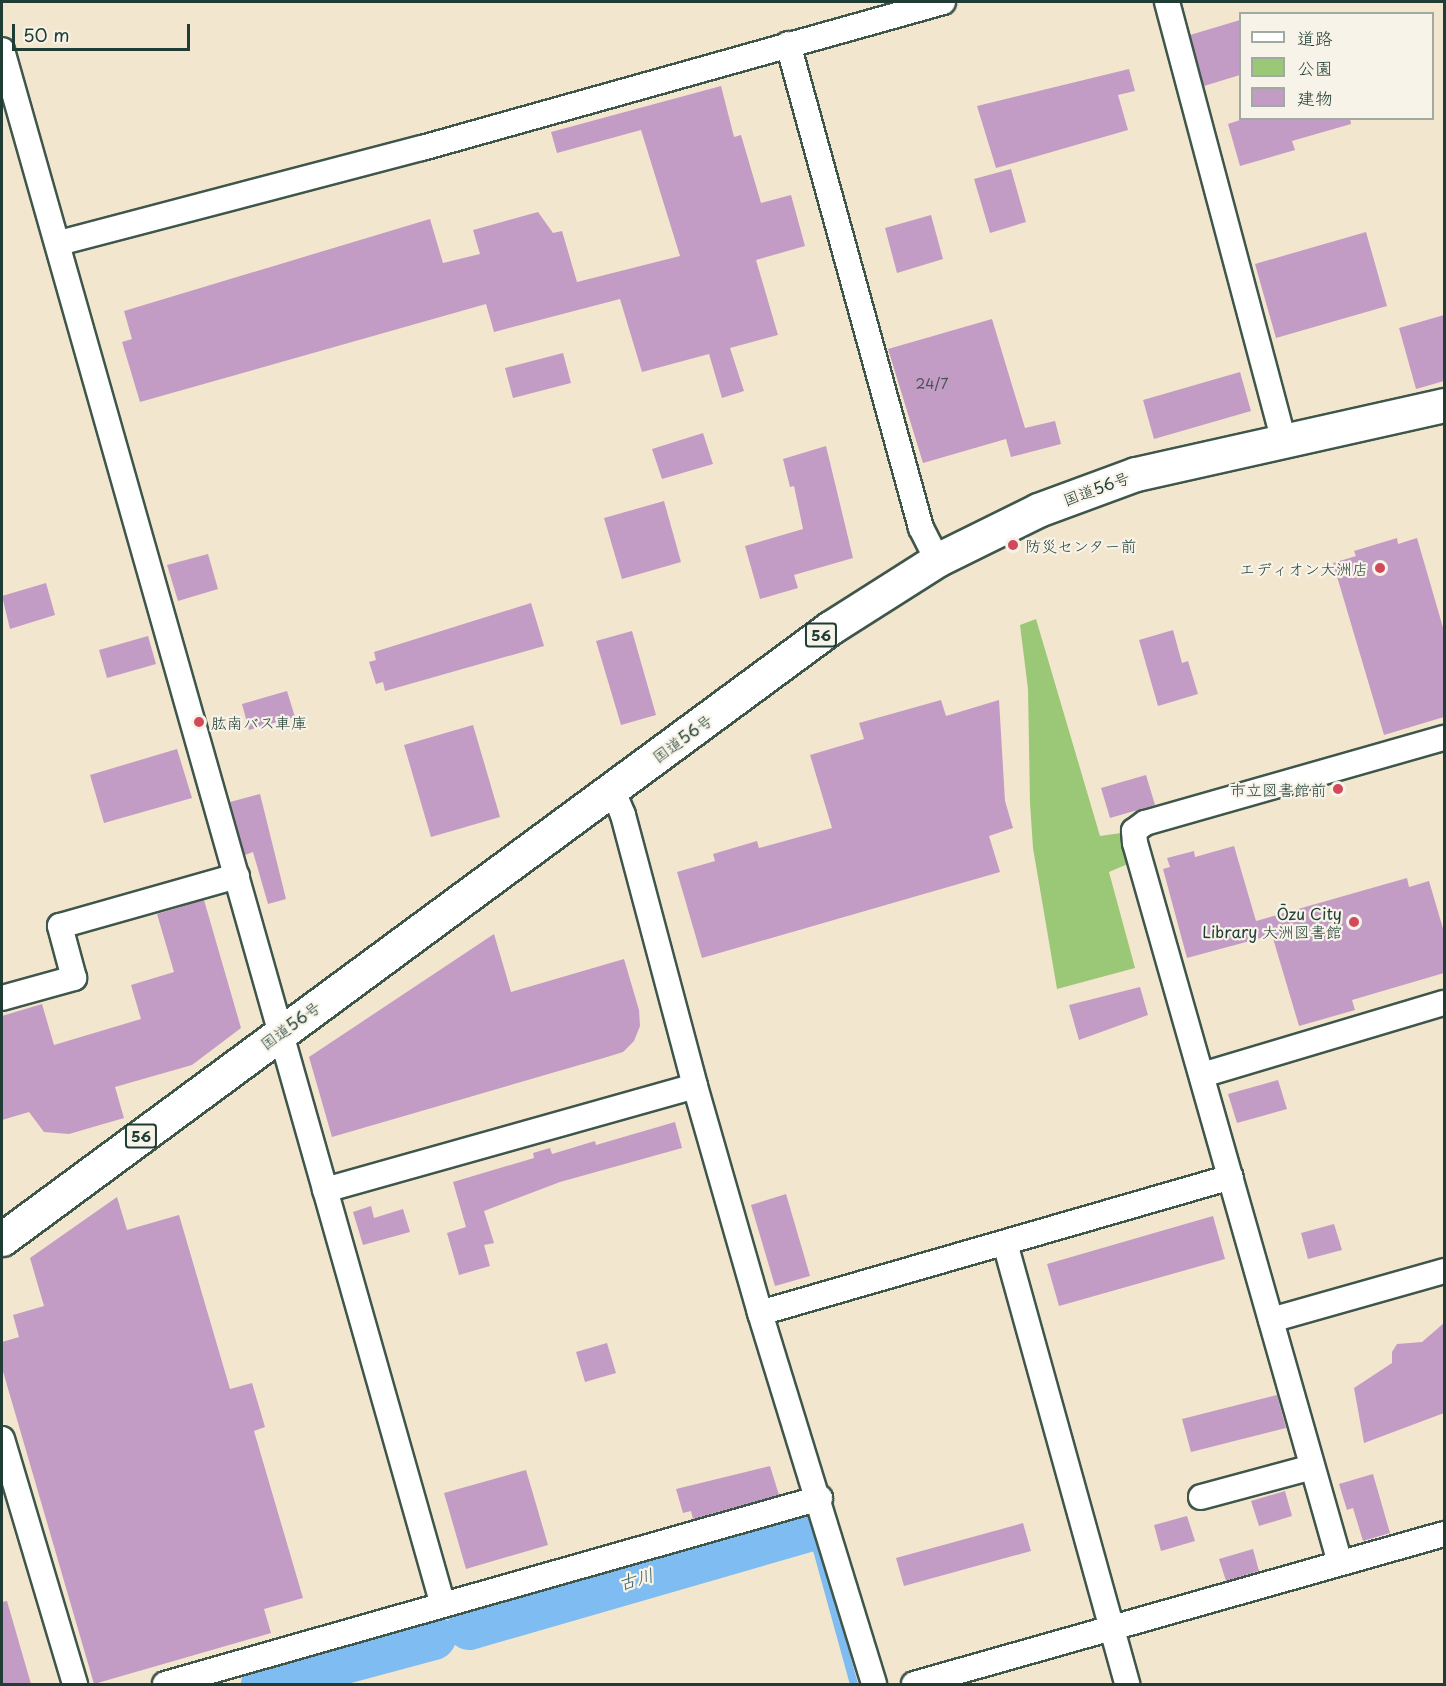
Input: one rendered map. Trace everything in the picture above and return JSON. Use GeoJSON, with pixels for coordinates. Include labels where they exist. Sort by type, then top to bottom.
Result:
{"type":"FeatureCollection","features":[{"type":"Feature","properties":{"kind":"highway","name":"国道56号"},"geometry":{"type":"LineString","coordinates":[[2,1239],[830,628],[937,560],[1038,510],[1136,474],[1283,438],[1444,405]]}},
{"type":"Feature","properties":{"kind":"street"},"geometry":{"type":"LineString","coordinates":[[59,243],[422,148],[943,2]]}},
{"type":"Feature","properties":{"kind":"street"},"geometry":{"type":"LineString","coordinates":[[1167,2],[1283,438]]}},
{"type":"Feature","properties":{"kind":"street"},"geometry":{"type":"LineString","coordinates":[[788,44],[921,528],[937,560]]}},
{"type":"Feature","properties":{"kind":"street"},"geometry":{"type":"LineString","coordinates":[[2,50],[59,243],[443,1605]]}},
{"type":"Feature","properties":{"kind":"street"},"geometry":{"type":"LineString","coordinates":[[1340,1563],[1203,1075],[1135,843],[1134,831],[1145,823],[1444,738]]}},
{"type":"Feature","properties":{"kind":"street"},"geometry":{"type":"LineString","coordinates":[[612,789],[623,815],[695,1086],[760,1313],[820,1498],[874,1684]]}},
{"type":"Feature","properties":{"kind":"street"},"geometry":{"type":"LineString","coordinates":[[2,998],[74,978],[60,926],[237,876]]}},
{"type":"Feature","properties":{"kind":"street"},"geometry":{"type":"LineString","coordinates":[[1203,1075],[1444,1003]]}},
{"type":"Feature","properties":{"kind":"street"},"geometry":{"type":"LineString","coordinates":[[325,1190],[695,1086]]}},
{"type":"Feature","properties":{"kind":"street"},"geometry":{"type":"LineString","coordinates":[[760,1313],[1231,1177]]}},
{"type":"Feature","properties":{"kind":"street"},"geometry":{"type":"LineString","coordinates":[[1005,1243],[1127,1684]]}},
{"type":"Feature","properties":{"kind":"street"},"geometry":{"type":"LineString","coordinates":[[1271,1320],[1444,1271]]}},
{"type":"Feature","properties":{"kind":"street"},"geometry":{"type":"LineString","coordinates":[[2,1439],[75,1684]]}},
{"type":"Feature","properties":{"kind":"street"},"geometry":{"type":"LineString","coordinates":[[1201,1497],[1312,1467]]}},
{"type":"Feature","properties":{"kind":"street"},"geometry":{"type":"LineString","coordinates":[[165,1684],[820,1498]]}},
{"type":"Feature","properties":{"kind":"street"},"geometry":{"type":"LineString","coordinates":[[914,1684],[1444,1534]]}},
{"type":"Feature","properties":{"kind":"green space"},"geometry":{"type":"Polygon","coordinates":[[[1036,619],[1100,836],[1128,832],[1130,863],[1109,872],[1135,968],[1057,989],[1033,848],[1030,803],[1028,689],[1020,625],[1036,619]]]}},
{"type":"Feature","properties":{"kind":"building"},"geometry":{"type":"Polygon","coordinates":[[[1239,20],[1239,75],[1204,86],[1190,35],[1239,20]]]}},
{"type":"Feature","properties":{"kind":"building"},"geometry":{"type":"Polygon","coordinates":[[[1129,69],[1135,91],[1118,95],[1128,130],[996,168],[977,106],[1129,69]]]}},
{"type":"Feature","properties":{"kind":"building"},"geometry":{"type":"Polygon","coordinates":[[[721,86],[734,137],[741,135],[761,203],[791,195],[805,246],[756,260],[778,335],[730,348],[744,391],[722,398],[709,354],[642,372],[620,299],[494,332],[486,304],[140,402],[122,342],[132,339],[124,311],[430,219],[443,263],[480,254],[473,230],[538,212],[553,233],[562,231],[577,282],[680,256],[641,130],[557,153],[551,132],[721,86]]]}},
{"type":"Feature","properties":{"kind":"building"},"geometry":{"type":"Polygon","coordinates":[[[1240,120],[1350,120],[1351,124],[1292,141],[1295,150],[1240,166],[1228,124],[1240,120]]]}},
{"type":"Feature","properties":{"kind":"building"},"geometry":{"type":"Polygon","coordinates":[[[1011,169],[1026,222],[990,233],[974,179],[1011,169]]]}},
{"type":"Feature","properties":{"kind":"building"},"geometry":{"type":"Polygon","coordinates":[[[931,215],[943,259],[897,273],[885,228],[931,215]]]}},
{"type":"Feature","properties":{"kind":"building"},"geometry":{"type":"Polygon","coordinates":[[[1366,232],[1387,306],[1276,338],[1255,264],[1366,232]]]}},
{"type":"Feature","properties":{"kind":"building"},"geometry":{"type":"Polygon","coordinates":[[[1444,315],[1444,381],[1416,389],[1399,328],[1444,315]]]}},
{"type":"Feature","properties":{"kind":"building"},"geometry":{"type":"Polygon","coordinates":[[[992,319],[1025,428],[1055,421],[1061,444],[1011,457],[1006,439],[923,463],[888,349],[992,319]]]}},
{"type":"Feature","properties":{"kind":"building"},"geometry":{"type":"Polygon","coordinates":[[[563,353],[571,383],[513,398],[505,368],[563,353]]]}},
{"type":"Feature","properties":{"kind":"building"},"geometry":{"type":"Polygon","coordinates":[[[1240,372],[1251,411],[1154,439],[1143,400],[1240,372]]]}},
{"type":"Feature","properties":{"kind":"building"},"geometry":{"type":"Polygon","coordinates":[[[703,433],[713,464],[662,479],[652,449],[703,433]]]}},
{"type":"Feature","properties":{"kind":"building"},"geometry":{"type":"Polygon","coordinates":[[[826,446],[853,558],[794,575],[798,588],[760,599],[745,546],[803,529],[794,486],[790,487],[783,459],[826,446]]]}},
{"type":"Feature","properties":{"kind":"building"},"geometry":{"type":"Polygon","coordinates":[[[664,501],[681,562],[622,579],[604,518],[664,501]]]}},
{"type":"Feature","properties":{"kind":"building"},"geometry":{"type":"Polygon","coordinates":[[[1397,538],[1398,544],[1417,538],[1444,631],[1444,717],[1384,735],[1333,563],[1356,556],[1354,551],[1397,538]]]}},
{"type":"Feature","properties":{"kind":"building"},"geometry":{"type":"Polygon","coordinates":[[[208,554],[218,589],[178,601],[167,565],[208,554]]]}},
{"type":"Feature","properties":{"kind":"building"},"geometry":{"type":"Polygon","coordinates":[[[46,583],[55,615],[10,629],[2,596],[46,583]]]}},
{"type":"Feature","properties":{"kind":"building"},"geometry":{"type":"Polygon","coordinates":[[[531,603],[544,646],[385,691],[383,682],[376,684],[369,662],[376,660],[374,652],[531,603]]]}},
{"type":"Feature","properties":{"kind":"building"},"geometry":{"type":"Polygon","coordinates":[[[1173,630],[1182,663],[1188,661],[1198,694],[1158,706],[1139,640],[1173,630]]]}},
{"type":"Feature","properties":{"kind":"building"},"geometry":{"type":"Polygon","coordinates":[[[632,631],[656,715],[621,725],[596,641],[632,631]]]}},
{"type":"Feature","properties":{"kind":"building"},"geometry":{"type":"Polygon","coordinates":[[[148,636],[156,664],[107,678],[99,650],[148,636]]]}},
{"type":"Feature","properties":{"kind":"building"},"geometry":{"type":"Polygon","coordinates":[[[287,691],[295,717],[249,730],[242,704],[287,691]]]}},
{"type":"Feature","properties":{"kind":"building"},"geometry":{"type":"Polygon","coordinates":[[[941,700],[946,716],[999,700],[1005,801],[1013,828],[989,836],[1000,872],[702,958],[677,872],[715,861],[713,854],[757,841],[759,848],[832,828],[810,755],[864,739],[859,723],[941,700]]]}},
{"type":"Feature","properties":{"kind":"building"},"geometry":{"type":"Polygon","coordinates":[[[473,725],[500,817],[431,837],[404,745],[473,725]]]}},
{"type":"Feature","properties":{"kind":"building"},"geometry":{"type":"Polygon","coordinates":[[[177,749],[192,798],[104,823],[90,775],[177,749]]]}},
{"type":"Feature","properties":{"kind":"building"},"geometry":{"type":"Polygon","coordinates":[[[1146,775],[1155,805],[1110,818],[1101,788],[1146,775]]]}},
{"type":"Feature","properties":{"kind":"building"},"geometry":{"type":"Polygon","coordinates":[[[260,794],[286,899],[268,904],[253,852],[245,855],[230,802],[260,794]]]}},
{"type":"Feature","properties":{"kind":"building"},"geometry":{"type":"Polygon","coordinates":[[[1234,846],[1256,921],[1407,878],[1409,887],[1429,881],[1444,932],[1444,973],[1352,1000],[1355,1010],[1299,1026],[1272,935],[1187,958],[1163,869],[1170,867],[1167,858],[1194,851],[1195,857],[1234,846]]]}},
{"type":"Feature","properties":{"kind":"building"},"geometry":{"type":"Polygon","coordinates":[[[204,900],[241,1028],[192,1065],[115,1087],[124,1118],[69,1134],[44,1132],[29,1112],[2,1120],[2,1016],[42,1004],[54,1045],[141,1019],[131,985],[174,972],[157,914],[204,900]]]}},
{"type":"Feature","properties":{"kind":"building"},"geometry":{"type":"Polygon","coordinates":[[[494,934],[511,992],[624,959],[639,1010],[640,1026],[634,1041],[623,1052],[332,1137],[309,1057],[494,934]]]}},
{"type":"Feature","properties":{"kind":"building"},"geometry":{"type":"Polygon","coordinates":[[[1140,987],[1148,1015],[1079,1040],[1069,1005],[1140,987]]]}},
{"type":"Feature","properties":{"kind":"building"},"geometry":{"type":"Polygon","coordinates":[[[1278,1080],[1287,1109],[1237,1123],[1228,1094],[1278,1080]]]}},
{"type":"Feature","properties":{"kind":"building"},"geometry":{"type":"Polygon","coordinates":[[[675,1122],[682,1148],[560,1182],[484,1211],[494,1243],[484,1245],[490,1266],[459,1275],[447,1233],[466,1227],[453,1182],[534,1158],[533,1153],[550,1148],[552,1154],[595,1141],[596,1145],[675,1122]]]}},
{"type":"Feature","properties":{"kind":"building"},"geometry":{"type":"Polygon","coordinates":[[[786,1194],[810,1276],[775,1286],[751,1205],[786,1194]]]}},
{"type":"Feature","properties":{"kind":"building"},"geometry":{"type":"Polygon","coordinates":[[[117,1197],[127,1230],[179,1215],[230,1389],[252,1383],[265,1427],[254,1431],[303,1598],[264,1609],[271,1633],[94,1684],[2,1368],[2,1342],[19,1337],[13,1315],[44,1306],[30,1258],[117,1197]]]}},
{"type":"Feature","properties":{"kind":"building"},"geometry":{"type":"Polygon","coordinates":[[[371,1206],[374,1218],[403,1209],[410,1232],[363,1245],[353,1212],[371,1206]]]}},
{"type":"Feature","properties":{"kind":"building"},"geometry":{"type":"Polygon","coordinates":[[[1213,1216],[1225,1259],[1059,1306],[1047,1264],[1213,1216]]]}},
{"type":"Feature","properties":{"kind":"building"},"geometry":{"type":"Polygon","coordinates":[[[1334,1224],[1342,1250],[1308,1259],[1301,1233],[1334,1224]]]}},
{"type":"Feature","properties":{"kind":"building"},"geometry":{"type":"Polygon","coordinates":[[[1444,1323],[1444,1413],[1364,1443],[1354,1388],[1392,1363],[1392,1352],[1397,1344],[1422,1342],[1444,1323]]]}},
{"type":"Feature","properties":{"kind":"building"},"geometry":{"type":"Polygon","coordinates":[[[607,1343],[616,1373],[585,1382],[576,1352],[607,1343]]]}},
{"type":"Feature","properties":{"kind":"building"},"geometry":{"type":"Polygon","coordinates":[[[1277,1395],[1286,1428],[1191,1452],[1182,1419],[1277,1395]]]}},
{"type":"Feature","properties":{"kind":"building"},"geometry":{"type":"Polygon","coordinates":[[[770,1466],[779,1495],[693,1519],[691,1511],[683,1513],[676,1489],[770,1466]]]}},
{"type":"Feature","properties":{"kind":"building"},"geometry":{"type":"Polygon","coordinates":[[[526,1470],[548,1545],[466,1569],[444,1493],[526,1470]]]}},
{"type":"Feature","properties":{"kind":"building"},"geometry":{"type":"Polygon","coordinates":[[[1373,1474],[1390,1533],[1363,1541],[1353,1508],[1347,1510],[1339,1484],[1373,1474]]]}},
{"type":"Feature","properties":{"kind":"building"},"geometry":{"type":"Polygon","coordinates":[[[1285,1491],[1292,1516],[1259,1526],[1251,1501],[1285,1491]]]}},
{"type":"Feature","properties":{"kind":"building"},"geometry":{"type":"Polygon","coordinates":[[[1187,1516],[1195,1541],[1161,1551],[1154,1525],[1187,1516]]]}},
{"type":"Feature","properties":{"kind":"building"},"geometry":{"type":"Polygon","coordinates":[[[1023,1523],[1031,1551],[904,1586],[896,1558],[1023,1523]]]}},
{"type":"Feature","properties":{"kind":"building"},"geometry":{"type":"Polygon","coordinates":[[[1253,1549],[1259,1571],[1226,1581],[1219,1559],[1253,1549]]]}},
{"type":"Feature","properties":{"kind":"building"},"geometry":{"type":"Polygon","coordinates":[[[7,1601],[31,1684],[2,1684],[2,1602],[7,1601]]]}},
{"type":"Feature","properties":{"kind":"waterway"},"geometry":{"type":"LineString","coordinates":[[804,1531],[817,1550],[854,1684]]}},
{"type":"Feature","properties":{"kind":"waterway","name":"古川"},"geometry":{"type":"LineString","coordinates":[[469,1628],[804,1531]]}},
{"type":"Feature","properties":{"kind":"waterway","name":"古川"},"geometry":{"type":"LineString","coordinates":[[263,1684],[434,1638]]}},
{"type":"Feature","properties":{"kind":"place","name":"防災センター前"},"geometry":{"type":"Point","coordinates":[1013,545]}},
{"type":"Feature","properties":{"kind":"place","name":"エディオン大洲店"},"geometry":{"type":"Point","coordinates":[1380,568]}},
{"type":"Feature","properties":{"kind":"place","name":"肱南バス車庫"},"geometry":{"type":"Point","coordinates":[199,722]}},
{"type":"Feature","properties":{"kind":"place","name":"市立図書館前"},"geometry":{"type":"Point","coordinates":[1338,789]}},
{"type":"Feature","properties":{"kind":"place","name":"Ōzu City Library 大洲図書館"},"geometry":{"type":"Point","coordinates":[1354,922]}}]}
